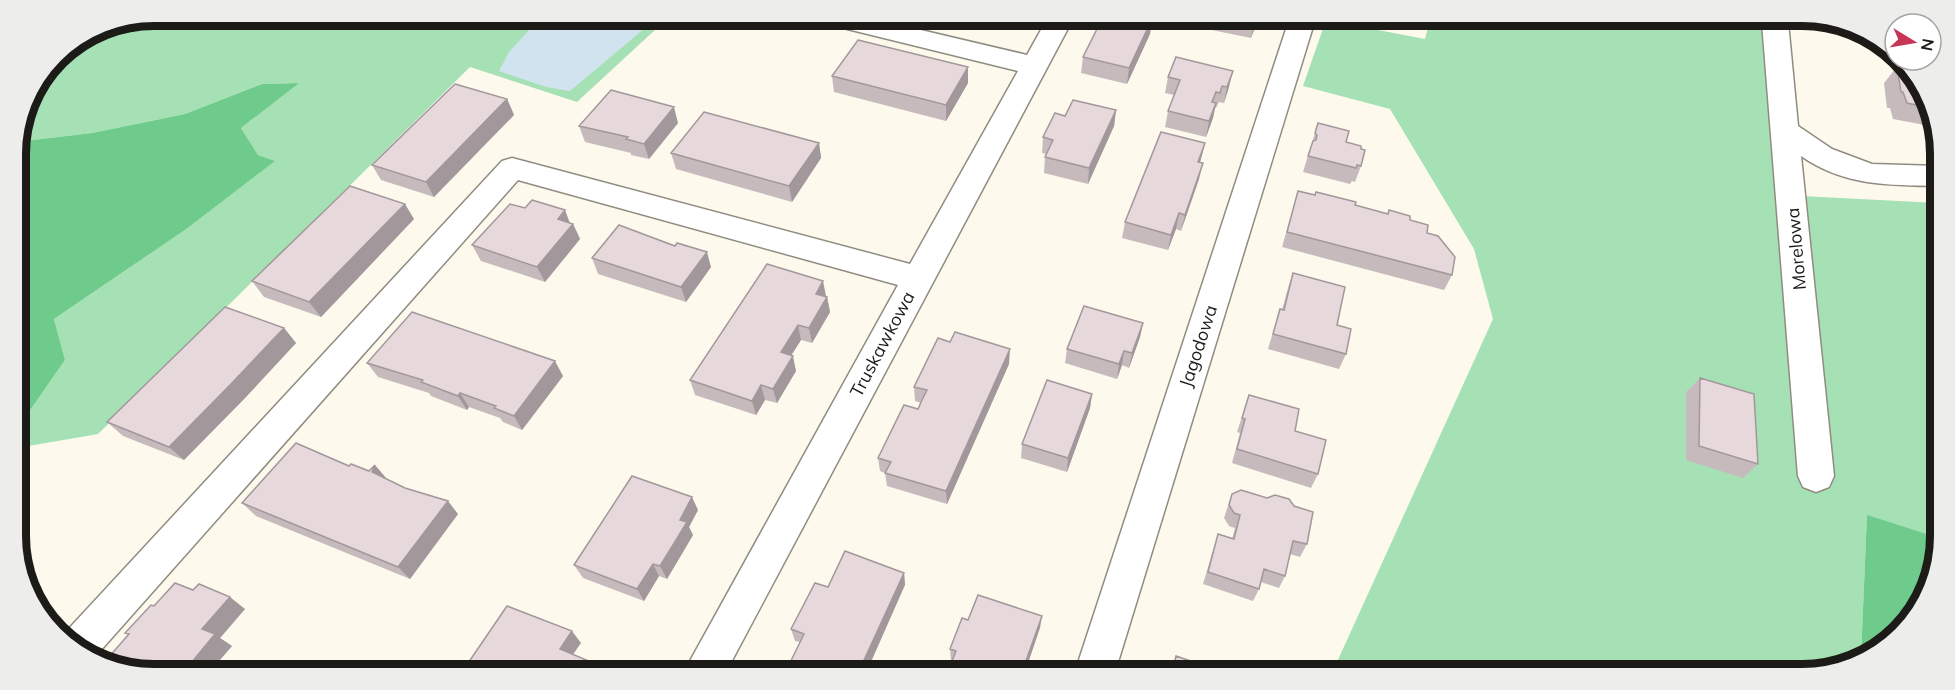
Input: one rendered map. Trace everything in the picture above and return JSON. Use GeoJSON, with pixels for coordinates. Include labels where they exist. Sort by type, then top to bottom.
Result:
{"type":"FeatureCollection","features":[{"type":"Feature","properties":{"kind":"street"},"geometry":{"type":"LineString","coordinates":[[869,26],[1035,66]]}},
{"type":"Feature","properties":{"kind":"street","name":"Truskawkowa"},"geometry":{"type":"LineString","coordinates":[[708,664],[1056,26]]}},
{"type":"Feature","properties":{"kind":"street","name":"Jagodowa"},"geometry":{"type":"LineString","coordinates":[[1098,664],[1300,26]]}},
{"type":"Feature","properties":{"kind":"street","name":"Morelowa"},"geometry":{"type":"LineString","coordinates":[[1775,26],[1816,476]]}},
{"type":"Feature","properties":{"kind":"street"},"geometry":{"type":"LineString","coordinates":[[1785,130],[1822,156],[1869,174],[1930,176]]}},
{"type":"Feature","properties":{"kind":"street"},"geometry":{"type":"LineString","coordinates":[[81,642],[512,168],[917,278]]}},
{"type":"Feature","properties":{"kind":"green space"},"geometry":{"type":"Polygon","coordinates":[[[153,26],[659,26],[577,102],[470,67],[98,434],[26,446],[26,416],[65,360],[54,319],[185,230],[274,161],[258,155],[241,128],[298,83],[262,84],[185,114],[92,133],[26,141],[35,104],[57,69],[89,43],[120,30],[153,26]]]}},
{"type":"Feature","properties":{"kind":"green space"},"geometry":{"type":"Polygon","coordinates":[[[1324,26],[1357,26],[1425,39],[1428,26],[1778,26],[1801,196],[1930,203],[1930,535],[1867,516],[1861,649],[1843,658],[1810,664],[1336,664],[1493,319],[1474,249],[1390,109],[1303,86],[1324,26]]]}},
{"type":"Feature","properties":{"kind":"green space"},"geometry":{"type":"Polygon","coordinates":[[[299,83],[241,128],[258,155],[275,161],[185,230],[54,319],[65,360],[26,416],[26,141],[92,133],[185,114],[262,84],[299,83]]]}},
{"type":"Feature","properties":{"kind":"green space"},"geometry":{"type":"Polygon","coordinates":[[[1867,515],[1930,535],[1930,537],[1923,578],[1908,608],[1892,627],[1873,643],[1861,649],[1867,515]]]}},
{"type":"Feature","properties":{"kind":"water"},"geometry":{"type":"Polygon","coordinates":[[[533,26],[647,26],[570,91],[546,87],[499,71],[509,52],[533,26]]]}},
{"type":"Feature","properties":{"kind":"building"},"geometry":{"type":"Polygon","coordinates":[[[1098,26],[1149,26],[1129,68],[1083,57],[1098,26]]]}},
{"type":"Feature","properties":{"kind":"building"},"geometry":{"type":"Polygon","coordinates":[[[858,40],[968,67],[946,105],[832,76],[858,40]]]}},
{"type":"Feature","properties":{"kind":"building"},"geometry":{"type":"Polygon","coordinates":[[[1176,57],[1233,71],[1227,87],[1222,86],[1220,93],[1216,92],[1212,102],[1216,103],[1209,121],[1168,111],[1180,80],[1168,77],[1176,57]]]}},
{"type":"Feature","properties":{"kind":"building"},"geometry":{"type":"Polygon","coordinates":[[[1898,72],[1912,89],[1921,106],[1907,103],[1901,92],[1898,72]]]}},
{"type":"Feature","properties":{"kind":"building"},"geometry":{"type":"Polygon","coordinates":[[[455,84],[507,99],[426,182],[372,165],[455,84]]]}},
{"type":"Feature","properties":{"kind":"building"},"geometry":{"type":"Polygon","coordinates":[[[611,90],[674,107],[644,144],[626,139],[628,137],[579,126],[611,90]]]}},
{"type":"Feature","properties":{"kind":"building"},"geometry":{"type":"Polygon","coordinates":[[[1073,100],[1116,110],[1089,168],[1045,157],[1053,140],[1043,137],[1055,113],[1065,116],[1073,100]]]}},
{"type":"Feature","properties":{"kind":"building"},"geometry":{"type":"Polygon","coordinates":[[[704,112],[819,143],[789,186],[671,153],[704,112]]]}},
{"type":"Feature","properties":{"kind":"building"},"geometry":{"type":"Polygon","coordinates":[[[1318,123],[1349,131],[1346,142],[1361,146],[1361,149],[1365,150],[1361,166],[1357,165],[1356,168],[1308,156],[1313,141],[1316,140],[1315,133],[1318,123]]]}},
{"type":"Feature","properties":{"kind":"building"},"geometry":{"type":"Polygon","coordinates":[[[1161,132],[1205,143],[1198,162],[1203,163],[1185,215],[1179,213],[1171,235],[1125,222],[1161,132]]]}},
{"type":"Feature","properties":{"kind":"building"},"geometry":{"type":"Polygon","coordinates":[[[350,186],[405,204],[309,302],[252,281],[350,186]]]}},
{"type":"Feature","properties":{"kind":"building"},"geometry":{"type":"Polygon","coordinates":[[[1298,191],[1315,195],[1316,192],[1356,202],[1355,205],[1388,214],[1389,210],[1410,216],[1410,220],[1428,225],[1427,233],[1438,236],[1455,257],[1452,275],[1287,232],[1298,191]]]}},
{"type":"Feature","properties":{"kind":"building"},"geometry":{"type":"Polygon","coordinates":[[[532,200],[565,210],[558,219],[573,224],[537,267],[472,245],[510,204],[525,208],[532,200]]]}},
{"type":"Feature","properties":{"kind":"building"},"geometry":{"type":"Polygon","coordinates":[[[619,225],[675,246],[677,243],[707,252],[681,287],[592,258],[619,225]]]}},
{"type":"Feature","properties":{"kind":"building"},"geometry":{"type":"Polygon","coordinates":[[[767,264],[823,281],[816,294],[827,297],[809,328],[798,325],[781,352],[793,356],[773,389],[761,385],[752,401],[690,380],[767,264]]]}},
{"type":"Feature","properties":{"kind":"building"},"geometry":{"type":"Polygon","coordinates":[[[1293,273],[1345,287],[1337,325],[1351,329],[1346,354],[1273,334],[1280,309],[1284,310],[1293,273]]]}},
{"type":"Feature","properties":{"kind":"building"},"geometry":{"type":"Polygon","coordinates":[[[1084,306],[1143,323],[1132,353],[1124,351],[1119,364],[1067,349],[1084,306]]]}},
{"type":"Feature","properties":{"kind":"building"},"geometry":{"type":"Polygon","coordinates":[[[225,307],[284,328],[169,447],[107,422],[225,307]]]}},
{"type":"Feature","properties":{"kind":"building"},"geometry":{"type":"Polygon","coordinates":[[[412,312],[555,361],[514,416],[494,408],[496,406],[460,393],[458,396],[421,382],[423,380],[367,363],[412,312]]]}},
{"type":"Feature","properties":{"kind":"building"},"geometry":{"type":"Polygon","coordinates":[[[955,332],[1010,349],[946,491],[885,473],[891,462],[878,458],[904,405],[918,409],[927,390],[914,387],[938,338],[950,342],[955,332]]]}},
{"type":"Feature","properties":{"kind":"building"},"geometry":{"type":"Polygon","coordinates":[[[1700,378],[1754,394],[1758,464],[1699,446],[1700,378]]]}},
{"type":"Feature","properties":{"kind":"building"},"geometry":{"type":"Polygon","coordinates":[[[1047,380],[1092,394],[1068,458],[1022,444],[1047,380]]]}},
{"type":"Feature","properties":{"kind":"building"},"geometry":{"type":"Polygon","coordinates":[[[1249,395],[1299,409],[1295,431],[1326,440],[1318,474],[1237,449],[1245,419],[1242,418],[1249,395]]]}},
{"type":"Feature","properties":{"kind":"building"},"geometry":{"type":"Polygon","coordinates":[[[296,443],[349,466],[351,464],[369,471],[375,465],[372,472],[405,488],[448,501],[398,567],[242,503],[296,443]]]}},
{"type":"Feature","properties":{"kind":"building"},"geometry":{"type":"Polygon","coordinates":[[[632,476],[692,497],[680,520],[687,522],[660,566],[653,564],[637,589],[574,565],[632,476]]]}},
{"type":"Feature","properties":{"kind":"building"},"geometry":{"type":"Polygon","coordinates":[[[1241,490],[1267,498],[1275,495],[1289,499],[1294,506],[1313,512],[1307,544],[1293,541],[1285,576],[1264,569],[1259,589],[1208,572],[1218,534],[1234,539],[1240,515],[1234,513],[1229,505],[1232,494],[1241,490]]]}},
{"type":"Feature","properties":{"kind":"building"},"geometry":{"type":"Polygon","coordinates":[[[845,551],[904,573],[862,664],[789,664],[804,634],[791,629],[815,583],[828,587],[845,551]]]}},
{"type":"Feature","properties":{"kind":"building"},"geometry":{"type":"Polygon","coordinates":[[[175,583],[193,590],[199,584],[230,597],[202,629],[215,634],[190,664],[145,664],[109,657],[129,634],[125,633],[151,605],[154,606],[175,583]]]}},
{"type":"Feature","properties":{"kind":"building"},"geometry":{"type":"Polygon","coordinates":[[[978,595],[1042,616],[1025,664],[951,664],[956,651],[950,649],[962,618],[968,620],[978,595]]]}},
{"type":"Feature","properties":{"kind":"building"},"geometry":{"type":"Polygon","coordinates":[[[507,606],[572,631],[560,649],[596,664],[467,664],[507,606]]]}},
{"type":"Feature","properties":{"kind":"building"},"geometry":{"type":"Polygon","coordinates":[[[1176,656],[1200,664],[1174,664],[1176,656]]]}}]}
